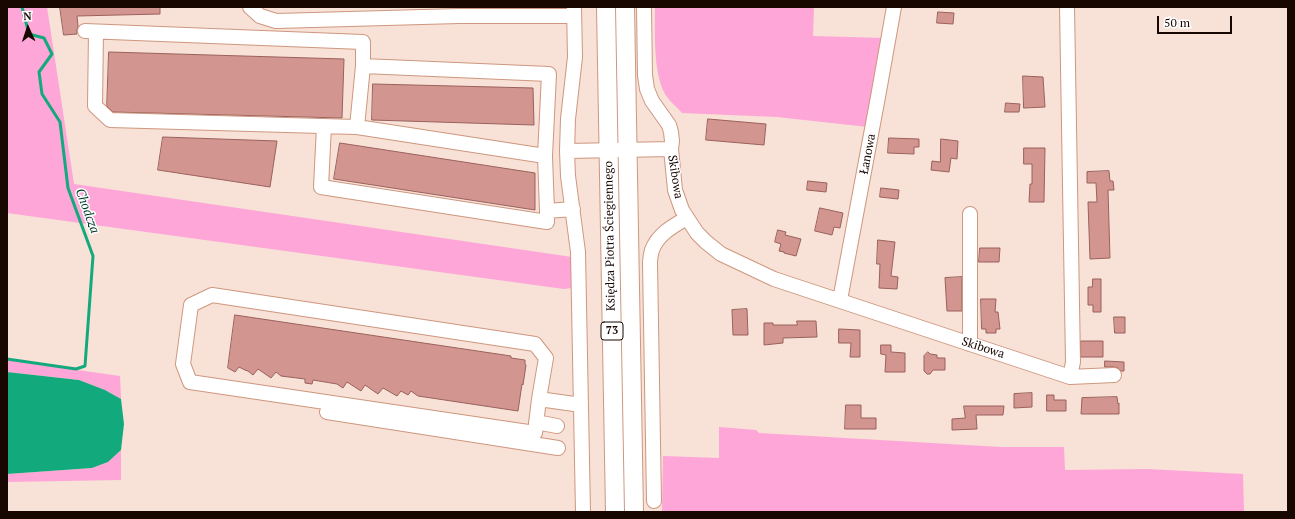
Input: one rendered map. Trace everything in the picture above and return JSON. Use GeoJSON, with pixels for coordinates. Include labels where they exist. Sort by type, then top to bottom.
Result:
{"type":"FeatureCollection","features":[{"type":"Feature","properties":{"kind":"main road","name":"Księdza Piotra Ściegiennego"},"geometry":{"type":"LineString","coordinates":[[606,7],[615,512]]}},
{"type":"Feature","properties":{"kind":"main road","name":"Księdza Piotra Ściegiennego"},"geometry":{"type":"LineString","coordinates":[[625,7],[634,512]]}},
{"type":"Feature","properties":{"kind":"street"},"geometry":{"type":"LineString","coordinates":[[250,7],[260,16],[276,21],[459,12],[574,11],[575,57],[568,119],[567,151],[568,176],[578,252],[583,512]]}},
{"type":"Feature","properties":{"kind":"street"},"geometry":{"type":"LineString","coordinates":[[644,7],[647,89],[652,101],[669,125],[672,141],[671,149]]}},
{"type":"Feature","properties":{"kind":"street","name":"Łanowa"},"geometry":{"type":"LineString","coordinates":[[840,300],[894,7]]}},
{"type":"Feature","properties":{"kind":"street"},"geometry":{"type":"LineString","coordinates":[[1067,7],[1073,362],[1070,377]]}},
{"type":"Feature","properties":{"kind":"street"},"geometry":{"type":"LineString","coordinates":[[357,127],[363,66],[363,42],[90,32],[95,106],[110,120],[357,127],[545,156]]}},
{"type":"Feature","properties":{"kind":"street"},"geometry":{"type":"LineString","coordinates":[[324,126],[321,187],[547,222],[545,156],[549,74],[363,66]]}},
{"type":"Feature","properties":{"kind":"street","name":"Skibowa"},"geometry":{"type":"LineString","coordinates":[[567,151],[671,149],[675,190],[682,210],[697,233],[721,254],[774,279],[1070,377],[1114,376]]}},
{"type":"Feature","properties":{"kind":"street"},"geometry":{"type":"LineString","coordinates":[[547,211],[573,209]]}},
{"type":"Feature","properties":{"kind":"street"},"geometry":{"type":"LineString","coordinates":[[970,214],[970,344]]}},
{"type":"Feature","properties":{"kind":"street"},"geometry":{"type":"LineString","coordinates":[[654,501],[650,263],[652,250],[658,240],[665,232],[687,218]]}},
{"type":"Feature","properties":{"kind":"street"},"geometry":{"type":"LineString","coordinates":[[536,428],[546,358],[536,344],[212,295],[191,305],[182,364],[190,382],[536,428],[557,426]]}},
{"type":"Feature","properties":{"kind":"street"},"geometry":{"type":"LineString","coordinates":[[539,399],[581,405]]}},
{"type":"Feature","properties":{"kind":"street"},"geometry":{"type":"LineString","coordinates":[[261,401],[582,452]]}},
{"type":"Feature","properties":{"kind":"street"},"geometry":{"type":"LineString","coordinates":[[536,428],[558,448]]}},
{"type":"Feature","properties":{"kind":"shaded area"},"geometry":{"type":"Polygon","coordinates":[[[7,7],[47,7],[74,184],[572,257],[572,288],[564,289],[7,213],[7,7]]]}},
{"type":"Feature","properties":{"kind":"shaded area"},"geometry":{"type":"Polygon","coordinates":[[[655,7],[814,7],[813,36],[885,38],[868,127],[777,117],[682,113],[665,94],[658,75],[655,40],[655,7]]]}},
{"type":"Feature","properties":{"kind":"shaded area"},"geometry":{"type":"Polygon","coordinates":[[[7,360],[120,376],[121,399],[105,390],[79,380],[7,372],[7,360]]]}},
{"type":"Feature","properties":{"kind":"shaded area"},"geometry":{"type":"Polygon","coordinates":[[[7,372],[79,380],[105,390],[121,399],[124,424],[121,450],[108,462],[92,468],[7,474],[7,372]]]}},
{"type":"Feature","properties":{"kind":"shaded area"},"geometry":{"type":"Polygon","coordinates":[[[719,427],[756,430],[759,433],[1001,447],[1064,447],[1065,470],[1147,469],[1243,474],[1244,512],[662,512],[663,456],[719,458],[719,427]]]}},
{"type":"Feature","properties":{"kind":"shaded area"},"geometry":{"type":"Polygon","coordinates":[[[121,450],[121,480],[7,482],[7,474],[92,468],[108,462],[121,450]]]}},
{"type":"Feature","properties":{"kind":"building"},"geometry":{"type":"Polygon","coordinates":[[[60,7],[160,7],[160,14],[77,16],[77,34],[64,35],[60,7]]]}},
{"type":"Feature","properties":{"kind":"building"},"geometry":{"type":"Polygon","coordinates":[[[938,12],[954,13],[953,24],[937,23],[938,12]]]}},
{"type":"Feature","properties":{"kind":"building"},"geometry":{"type":"Polygon","coordinates":[[[109,52],[344,59],[342,118],[113,112],[107,106],[109,52]]]}},
{"type":"Feature","properties":{"kind":"building"},"geometry":{"type":"Polygon","coordinates":[[[1023,76],[1043,77],[1045,107],[1024,108],[1023,76]]]}},
{"type":"Feature","properties":{"kind":"building"},"geometry":{"type":"Polygon","coordinates":[[[373,84],[533,88],[534,125],[372,120],[373,84]]]}},
{"type":"Feature","properties":{"kind":"building"},"geometry":{"type":"Polygon","coordinates":[[[1006,103],[1020,104],[1019,112],[1005,112],[1006,103]]]}},
{"type":"Feature","properties":{"kind":"building"},"geometry":{"type":"Polygon","coordinates":[[[708,119],[766,124],[764,145],[706,140],[708,119]]]}},
{"type":"Feature","properties":{"kind":"building"},"geometry":{"type":"Polygon","coordinates":[[[163,137],[277,141],[270,187],[158,170],[163,137]]]}},
{"type":"Feature","properties":{"kind":"building"},"geometry":{"type":"Polygon","coordinates":[[[889,138],[919,139],[919,147],[914,147],[914,154],[888,153],[889,138]]]}},
{"type":"Feature","properties":{"kind":"building"},"geometry":{"type":"Polygon","coordinates":[[[941,139],[958,141],[957,159],[951,158],[949,172],[931,170],[932,161],[940,162],[941,139]]]}},
{"type":"Feature","properties":{"kind":"building"},"geometry":{"type":"Polygon","coordinates":[[[340,143],[535,173],[535,210],[334,179],[340,143]]]}},
{"type":"Feature","properties":{"kind":"building"},"geometry":{"type":"Polygon","coordinates":[[[1024,148],[1045,148],[1044,202],[1029,202],[1030,184],[1032,184],[1032,164],[1024,164],[1024,148]]]}},
{"type":"Feature","properties":{"kind":"building"},"geometry":{"type":"Polygon","coordinates":[[[1109,171],[1110,181],[1113,181],[1114,190],[1108,190],[1110,258],[1090,259],[1088,202],[1097,202],[1096,183],[1087,183],[1087,172],[1109,171]]]}},
{"type":"Feature","properties":{"kind":"building"},"geometry":{"type":"Polygon","coordinates":[[[808,181],[827,183],[826,192],[807,190],[808,181]]]}},
{"type":"Feature","properties":{"kind":"building"},"geometry":{"type":"Polygon","coordinates":[[[881,188],[899,190],[898,199],[880,197],[881,188]]]}},
{"type":"Feature","properties":{"kind":"building"},"geometry":{"type":"Polygon","coordinates":[[[820,208],[843,213],[840,228],[834,227],[832,235],[815,231],[820,208]]]}},
{"type":"Feature","properties":{"kind":"building"},"geometry":{"type":"Polygon","coordinates":[[[778,230],[786,232],[785,235],[801,239],[796,256],[779,251],[781,244],[775,242],[778,230]]]}},
{"type":"Feature","properties":{"kind":"building"},"geometry":{"type":"Polygon","coordinates":[[[878,240],[895,242],[891,276],[898,277],[897,289],[879,288],[880,264],[877,264],[878,240]]]}},
{"type":"Feature","properties":{"kind":"building"},"geometry":{"type":"Polygon","coordinates":[[[980,248],[1000,248],[999,262],[979,262],[980,248]]]}},
{"type":"Feature","properties":{"kind":"building"},"geometry":{"type":"Polygon","coordinates":[[[962,277],[962,311],[947,311],[945,278],[962,277]]]}},
{"type":"Feature","properties":{"kind":"building"},"geometry":{"type":"Polygon","coordinates":[[[1093,279],[1101,279],[1101,312],[1093,312],[1093,305],[1088,305],[1088,287],[1092,287],[1093,279]]]}},
{"type":"Feature","properties":{"kind":"building"},"geometry":{"type":"Polygon","coordinates":[[[981,299],[996,299],[995,312],[998,312],[1000,329],[996,329],[996,333],[986,333],[986,329],[982,329],[981,299]]]}},
{"type":"Feature","properties":{"kind":"building"},"geometry":{"type":"Polygon","coordinates":[[[747,309],[748,335],[733,335],[732,310],[747,309]]]}},
{"type":"Feature","properties":{"kind":"building"},"geometry":{"type":"Polygon","coordinates":[[[235,315],[511,356],[511,358],[525,360],[526,365],[518,411],[418,396],[411,391],[408,395],[401,391],[397,396],[383,388],[378,394],[365,385],[361,391],[347,382],[343,388],[337,384],[313,380],[312,384],[305,383],[305,379],[281,376],[276,372],[271,378],[258,369],[253,375],[239,367],[235,372],[228,368],[235,315]]]}},
{"type":"Feature","properties":{"kind":"building"},"geometry":{"type":"Polygon","coordinates":[[[1114,317],[1125,317],[1125,333],[1115,333],[1114,317]]]}},
{"type":"Feature","properties":{"kind":"building"},"geometry":{"type":"Polygon","coordinates":[[[797,321],[816,321],[817,337],[783,338],[783,343],[764,345],[764,323],[773,323],[773,325],[797,325],[797,321]]]}},
{"type":"Feature","properties":{"kind":"building"},"geometry":{"type":"Polygon","coordinates":[[[839,329],[860,330],[860,357],[850,357],[851,343],[839,343],[839,329]]]}},
{"type":"Feature","properties":{"kind":"building"},"geometry":{"type":"Polygon","coordinates":[[[1081,341],[1103,341],[1103,357],[1081,357],[1081,341]]]}},
{"type":"Feature","properties":{"kind":"building"},"geometry":{"type":"Polygon","coordinates":[[[881,345],[891,345],[891,352],[905,353],[905,372],[885,372],[886,355],[881,354],[881,345]]]}},
{"type":"Feature","properties":{"kind":"building"},"geometry":{"type":"Polygon","coordinates":[[[928,352],[930,354],[937,355],[937,358],[945,358],[945,370],[933,370],[930,374],[927,374],[924,371],[924,356],[928,352]]]}},
{"type":"Feature","properties":{"kind":"building"},"geometry":{"type":"Polygon","coordinates":[[[1105,361],[1124,362],[1124,371],[1114,367],[1105,367],[1105,361]]]}},
{"type":"Feature","properties":{"kind":"building"},"geometry":{"type":"Polygon","coordinates":[[[1032,393],[1032,407],[1014,408],[1014,394],[1032,393]]]}},
{"type":"Feature","properties":{"kind":"building"},"geometry":{"type":"Polygon","coordinates":[[[1047,395],[1054,395],[1054,400],[1066,400],[1066,411],[1047,411],[1047,395]]]}},
{"type":"Feature","properties":{"kind":"building"},"geometry":{"type":"Polygon","coordinates":[[[1117,397],[1118,404],[1119,403],[1119,414],[1081,414],[1082,398],[1117,397]]]}},
{"type":"Feature","properties":{"kind":"building"},"geometry":{"type":"Polygon","coordinates":[[[846,405],[861,405],[861,418],[876,418],[876,429],[845,429],[846,405]]]}},
{"type":"Feature","properties":{"kind":"building"},"geometry":{"type":"Polygon","coordinates":[[[964,406],[1004,406],[1003,415],[976,415],[977,429],[952,430],[952,419],[965,418],[964,406]]]}},
{"type":"Feature","properties":{"kind":"waterway","name":"Chodcza"},"geometry":{"type":"LineString","coordinates":[[7,359],[76,369],[85,366],[93,256],[68,188],[60,122],[42,94],[39,72],[52,54],[44,38],[29,34],[22,7]]}}]}
